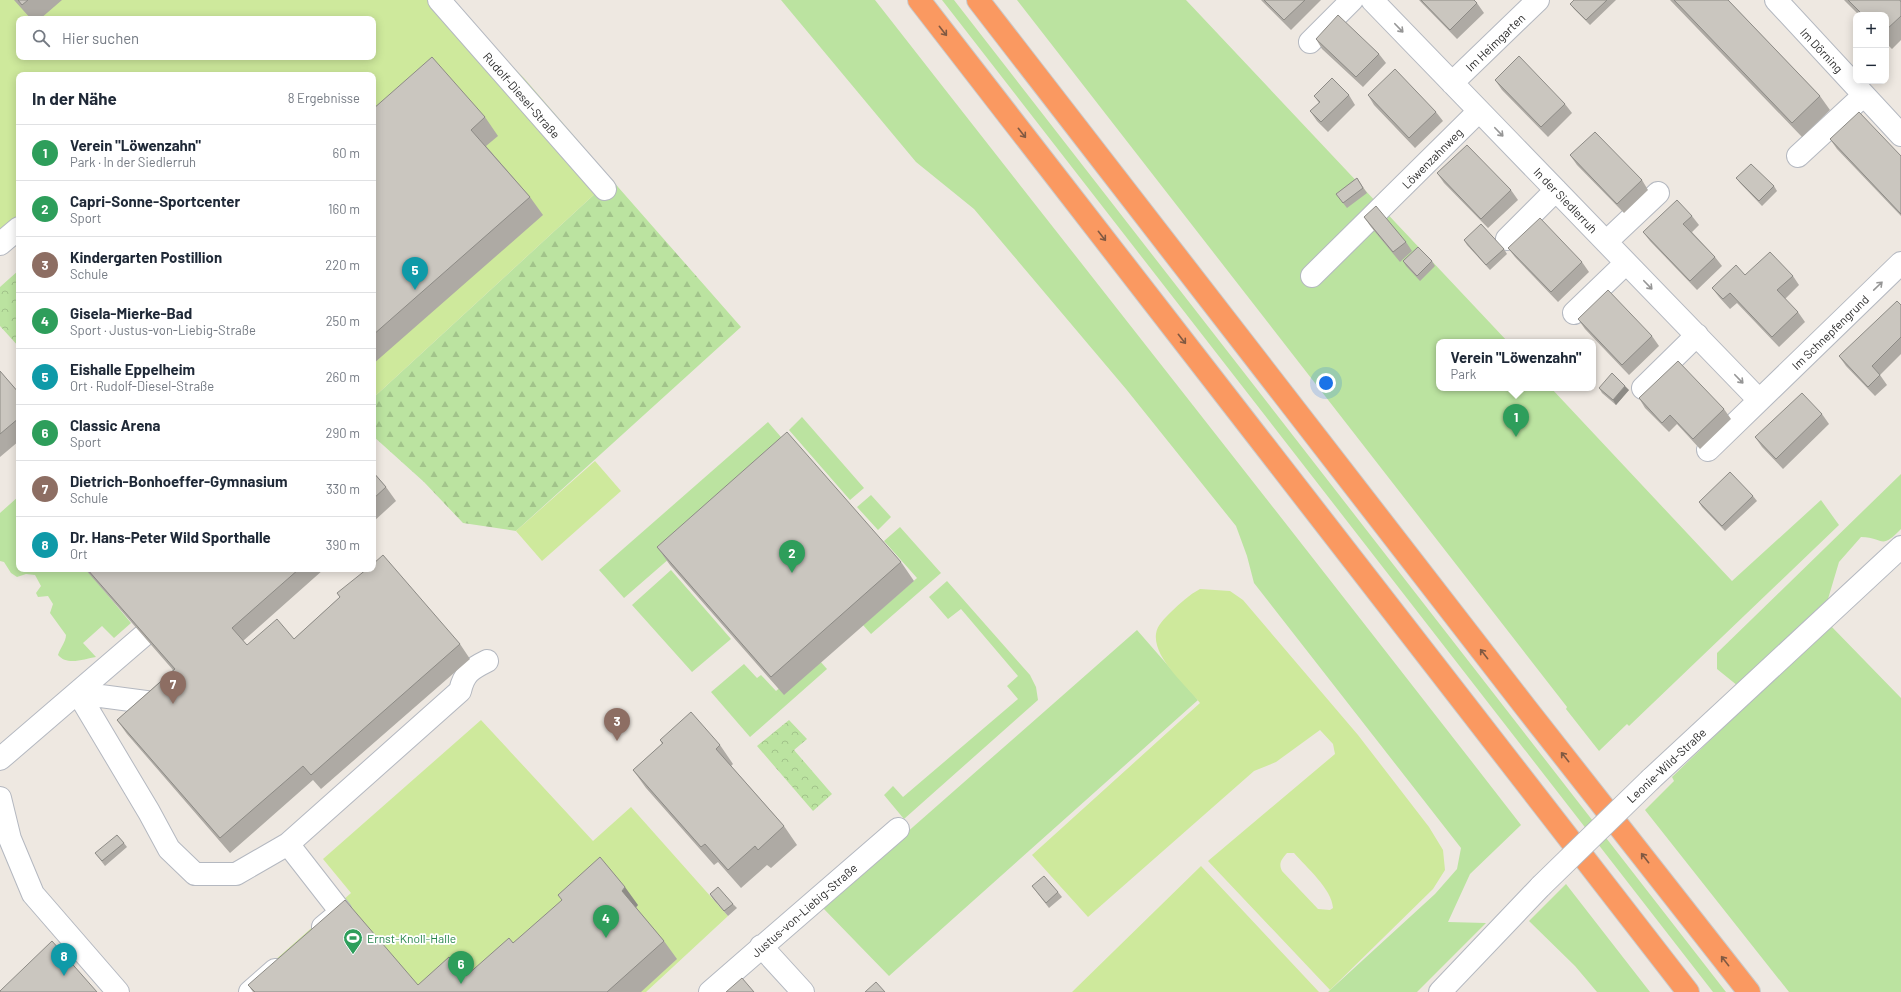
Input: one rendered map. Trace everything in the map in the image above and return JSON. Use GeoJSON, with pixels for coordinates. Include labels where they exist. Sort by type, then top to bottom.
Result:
{"type":"FeatureCollection","features":[{"type":"Feature","properties":{"kind":"highway"},"geometry":{"type":"LineString","coordinates":[[919,0],[1688,992]]}},
{"type":"Feature","properties":{"kind":"highway"},"geometry":{"type":"LineString","coordinates":[[978,0],[1526,708],[1749,992]]}},
{"type":"Feature","properties":{"kind":"street","name":"Rudolf-Diesel-Straße"},"geometry":{"type":"LineString","coordinates":[[439,0],[605,189]]}},
{"type":"Feature","properties":{"kind":"street"},"geometry":{"type":"LineString","coordinates":[[1310,42],[1352,0]]}},
{"type":"Feature","properties":{"kind":"street","name":"In der Siedlerruh"},"geometry":{"type":"LineString","coordinates":[[1372,0],[1759,400]]}},
{"type":"Feature","properties":{"kind":"street","name":"Im Heimgarten"},"geometry":{"type":"LineString","coordinates":[[1452,83],[1538,0]]}},
{"type":"Feature","properties":{"kind":"street","name":"Im Dörning"},"geometry":{"type":"LineString","coordinates":[[1776,0],[1901,135]]}},
{"type":"Feature","properties":{"kind":"street"},"geometry":{"type":"LineString","coordinates":[[1798,156],[1864,95]]}},
{"type":"Feature","properties":{"kind":"street","name":"Löwenzahnweg"},"geometry":{"type":"LineString","coordinates":[[1312,276],[1479,111]]}},
{"type":"Feature","properties":{"kind":"street"},"geometry":{"type":"LineString","coordinates":[[1507,239],[1556,190]]}},
{"type":"Feature","properties":{"kind":"street"},"geometry":{"type":"LineString","coordinates":[[1606,242],[1658,193]]}},
{"type":"Feature","properties":{"kind":"street"},"geometry":{"type":"LineString","coordinates":[[0,244],[16,231]]}},
{"type":"Feature","properties":{"kind":"street"},"geometry":{"type":"LineString","coordinates":[[1574,313],[1626,263]]}},
{"type":"Feature","properties":{"kind":"street","name":"Im Schnepfengrund"},"geometry":{"type":"LineString","coordinates":[[1708,450],[1901,264]]}},
{"type":"Feature","properties":{"kind":"street"},"geometry":{"type":"LineString","coordinates":[[1643,388],[1697,335]]}},
{"type":"Feature","properties":{"kind":"street","name":"Leonie-Wild-Straße"},"geometry":{"type":"LineString","coordinates":[[1440,992],[1541,886],[1651,779],[1901,547]]}},
{"type":"Feature","properties":{"kind":"street"},"geometry":{"type":"LineString","coordinates":[[0,759],[143,636]]}},
{"type":"Feature","properties":{"kind":"street"},"geometry":{"type":"LineString","coordinates":[[78,693],[169,849],[195,874],[236,874],[288,844],[460,691],[463,678],[477,666],[487,661]]}},
{"type":"Feature","properties":{"kind":"street"},"geometry":{"type":"LineString","coordinates":[[78,693],[161,704]]}},
{"type":"Feature","properties":{"kind":"street"},"geometry":{"type":"LineString","coordinates":[[0,798],[10,839],[33,894],[118,992]]}},
{"type":"Feature","properties":{"kind":"street","name":"Justus-von-Liebig-Straße"},"geometry":{"type":"LineString","coordinates":[[710,992],[761,946],[898,829]]}},
{"type":"Feature","properties":{"kind":"street"},"geometry":{"type":"LineString","coordinates":[[288,844],[341,912],[308,942]]}},
{"type":"Feature","properties":{"kind":"street"},"geometry":{"type":"LineString","coordinates":[[761,946],[803,992]]}},
{"type":"Feature","properties":{"kind":"street"},"geometry":{"type":"LineString","coordinates":[[250,992],[291,956]]}},
{"type":"Feature","properties":{"kind":"green space"},"geometry":{"type":"Polygon","coordinates":[[[0,0],[444,0],[524,78],[611,179],[376,395],[376,72],[16,72],[16,219],[0,233],[0,0]]]}},
{"type":"Feature","properties":{"kind":"green space"},"geometry":{"type":"Polygon","coordinates":[[[781,0],[875,0],[1521,825],[1470,874],[1448,922],[1486,923],[1417,992],[1328,992],[1435,894],[1457,869],[1461,848],[1254,583],[1247,556],[1236,526],[1126,389],[974,209],[916,162],[781,0]]]}},
{"type":"Feature","properties":{"kind":"green space"},"geometry":{"type":"Polygon","coordinates":[[[942,0],[954,0],[1726,992],[1713,992],[942,0]]]}},
{"type":"Feature","properties":{"kind":"green space"},"geometry":{"type":"Polygon","coordinates":[[[1017,0],[1186,0],[1505,339],[1436,339],[1436,391],[1554,391],[1732,581],[1821,500],[1839,525],[1629,726],[1627,724],[1599,751],[1566,709],[1567,707],[1017,0]]]}},
{"type":"Feature","properties":{"kind":"green space"},"geometry":{"type":"Polygon","coordinates":[[[611,179],[741,327],[516,531],[463,523],[424,482],[376,439],[376,395],[611,179]]]}},
{"type":"Feature","properties":{"kind":"green space"},"geometry":{"type":"Polygon","coordinates":[[[16,273],[16,344],[0,326],[0,287],[16,273]]]}},
{"type":"Feature","properties":{"kind":"green space"},"geometry":{"type":"Polygon","coordinates":[[[802,417],[864,488],[850,500],[789,430],[802,417]]]}},
{"type":"Feature","properties":{"kind":"green space"},"geometry":{"type":"Polygon","coordinates":[[[768,422],[793,451],[624,598],[599,570],[768,422]]]}},
{"type":"Feature","properties":{"kind":"green space"},"geometry":{"type":"Polygon","coordinates":[[[595,461],[621,491],[542,561],[516,531],[595,461]]]}},
{"type":"Feature","properties":{"kind":"green space"},"geometry":{"type":"Polygon","coordinates":[[[1901,474],[1901,529],[1889,540],[1885,541],[1861,537],[1839,562],[1828,599],[1810,619],[1738,686],[1717,669],[1717,653],[1901,474]]]}},
{"type":"Feature","properties":{"kind":"green space"},"geometry":{"type":"Polygon","coordinates":[[[871,495],[891,517],[878,530],[857,507],[871,495]]]}},
{"type":"Feature","properties":{"kind":"green space"},"geometry":{"type":"Polygon","coordinates":[[[16,499],[16,572],[88,572],[131,623],[114,638],[102,626],[83,643],[96,657],[71,661],[58,655],[66,635],[50,613],[53,604],[48,596],[38,597],[36,593],[41,586],[35,575],[26,574],[17,577],[11,573],[4,562],[0,561],[0,513],[16,499]]]}},
{"type":"Feature","properties":{"kind":"green space"},"geometry":{"type":"Polygon","coordinates":[[[900,527],[941,573],[871,634],[863,625],[917,578],[884,541],[900,527]]]}},
{"type":"Feature","properties":{"kind":"green space"},"geometry":{"type":"Polygon","coordinates":[[[671,570],[731,639],[692,672],[632,605],[671,570]]]}},
{"type":"Feature","properties":{"kind":"green space"},"geometry":{"type":"Polygon","coordinates":[[[947,581],[1030,675],[1036,687],[1038,700],[904,819],[884,795],[893,786],[903,797],[1018,699],[1007,686],[1018,676],[961,609],[948,619],[929,597],[947,581]]]}},
{"type":"Feature","properties":{"kind":"green space"},"geometry":{"type":"Polygon","coordinates":[[[1200,589],[1230,591],[1243,600],[1358,735],[1429,827],[1443,850],[1445,870],[1433,889],[1330,990],[1208,861],[1335,754],[1333,744],[1320,730],[1276,762],[1254,771],[1088,917],[1032,855],[1200,703],[1165,662],[1156,643],[1156,634],[1164,619],[1181,602],[1200,589]],[[1287,853],[1282,859],[1280,866],[1282,871],[1318,909],[1330,910],[1333,908],[1332,901],[1328,893],[1294,853],[1287,853]]]}},
{"type":"Feature","properties":{"kind":"green space"},"geometry":{"type":"Polygon","coordinates":[[[1830,625],[1901,698],[1901,992],[1789,992],[1645,810],[1674,781],[1672,777],[1830,625]]]}},
{"type":"Feature","properties":{"kind":"green space"},"geometry":{"type":"Polygon","coordinates":[[[1137,630],[1198,700],[889,976],[822,907],[1137,630]]]}},
{"type":"Feature","properties":{"kind":"green space"},"geometry":{"type":"Polygon","coordinates":[[[819,660],[827,669],[750,737],[711,692],[744,664],[757,678],[761,675],[776,691],[791,678],[819,660]]]}},
{"type":"Feature","properties":{"kind":"green space"},"geometry":{"type":"Polygon","coordinates":[[[481,720],[593,841],[631,807],[728,916],[646,992],[239,992],[351,893],[323,859],[481,720]]]}},
{"type":"Feature","properties":{"kind":"green space"},"geometry":{"type":"Polygon","coordinates":[[[789,720],[807,739],[794,750],[832,794],[813,811],[757,746],[789,720]]]}},
{"type":"Feature","properties":{"kind":"green space"},"geometry":{"type":"Polygon","coordinates":[[[1201,866],[1319,992],[1072,992],[1201,866]]]}},
{"type":"Feature","properties":{"kind":"green space"},"geometry":{"type":"Polygon","coordinates":[[[1566,884],[1650,992],[1597,992],[1575,966],[1529,921],[1566,884]]]}},
{"type":"Feature","properties":{"kind":"building"},"geometry":{"type":"Polygon","coordinates":[[[18,0],[28,0],[22,5],[18,0]]]}},
{"type":"Feature","properties":{"kind":"building"},"geometry":{"type":"Polygon","coordinates":[[[1264,0],[1305,0],[1284,20],[1264,0]]]}},
{"type":"Feature","properties":{"kind":"building"},"geometry":{"type":"Polygon","coordinates":[[[1421,0],[1474,0],[1477,3],[1450,30],[1421,0]]]}},
{"type":"Feature","properties":{"kind":"building"},"geometry":{"type":"Polygon","coordinates":[[[1574,0],[1607,0],[1586,20],[1570,4],[1574,0]]]}},
{"type":"Feature","properties":{"kind":"building"},"geometry":{"type":"Polygon","coordinates":[[[1674,0],[1728,0],[1820,96],[1792,123],[1674,0]]]}},
{"type":"Feature","properties":{"kind":"building"},"geometry":{"type":"Polygon","coordinates":[[[1848,0],[1900,0],[1901,2],[1901,16],[1889,27],[1889,12],[1860,12],[1848,0]]]}},
{"type":"Feature","properties":{"kind":"building"},"geometry":{"type":"Polygon","coordinates":[[[1338,15],[1379,54],[1356,77],[1316,39],[1338,15]]]}},
{"type":"Feature","properties":{"kind":"building"},"geometry":{"type":"Polygon","coordinates":[[[1519,56],[1565,104],[1541,127],[1495,80],[1519,56]]]}},
{"type":"Feature","properties":{"kind":"building"},"geometry":{"type":"Polygon","coordinates":[[[432,57],[485,117],[471,130],[530,197],[376,332],[376,106],[432,57]]]}},
{"type":"Feature","properties":{"kind":"building"},"geometry":{"type":"Polygon","coordinates":[[[1395,69],[1436,112],[1409,138],[1368,95],[1395,69]]]}},
{"type":"Feature","properties":{"kind":"building"},"geometry":{"type":"Polygon","coordinates":[[[1332,78],[1349,95],[1321,122],[1310,111],[1320,102],[1314,96],[1332,78]]]}},
{"type":"Feature","properties":{"kind":"building"},"geometry":{"type":"Polygon","coordinates":[[[1859,112],[1901,156],[1901,214],[1830,139],[1859,112]]]}},
{"type":"Feature","properties":{"kind":"building"},"geometry":{"type":"Polygon","coordinates":[[[1595,132],[1642,180],[1617,204],[1570,155],[1595,132]]]}},
{"type":"Feature","properties":{"kind":"building"},"geometry":{"type":"Polygon","coordinates":[[[1467,145],[1511,190],[1481,219],[1437,173],[1467,145]]]}},
{"type":"Feature","properties":{"kind":"building"},"geometry":{"type":"Polygon","coordinates":[[[1751,164],[1774,186],[1759,201],[1736,178],[1751,164]]]}},
{"type":"Feature","properties":{"kind":"building"},"geometry":{"type":"Polygon","coordinates":[[[1357,178],[1363,188],[1343,203],[1336,194],[1357,178]]]}},
{"type":"Feature","properties":{"kind":"building"},"geometry":{"type":"Polygon","coordinates":[[[1677,200],[1692,216],[1683,224],[1715,257],[1690,281],[1643,232],[1677,200]]]}},
{"type":"Feature","properties":{"kind":"building"},"geometry":{"type":"Polygon","coordinates":[[[1376,206],[1406,242],[1393,252],[1364,217],[1376,206]]]}},
{"type":"Feature","properties":{"kind":"building"},"geometry":{"type":"Polygon","coordinates":[[[1540,218],[1582,262],[1551,292],[1508,248],[1540,218]]]}},
{"type":"Feature","properties":{"kind":"building"},"geometry":{"type":"Polygon","coordinates":[[[1481,224],[1504,249],[1486,265],[1464,240],[1481,224]]]}},
{"type":"Feature","properties":{"kind":"building"},"geometry":{"type":"Polygon","coordinates":[[[1418,247],[1432,261],[1417,276],[1403,261],[1418,247]]]}},
{"type":"Feature","properties":{"kind":"building"},"geometry":{"type":"Polygon","coordinates":[[[1770,252],[1793,276],[1777,290],[1798,312],[1772,337],[1730,293],[1723,299],[1712,288],[1736,265],[1745,275],[1770,252]]]}},
{"type":"Feature","properties":{"kind":"building"},"geometry":{"type":"Polygon","coordinates":[[[1608,290],[1652,336],[1622,365],[1578,319],[1608,290]]]}},
{"type":"Feature","properties":{"kind":"building"},"geometry":{"type":"Polygon","coordinates":[[[1897,301],[1901,305],[1901,337],[1872,366],[1880,375],[1868,387],[1839,356],[1897,301]]]}},
{"type":"Feature","properties":{"kind":"building"},"geometry":{"type":"Polygon","coordinates":[[[1678,361],[1724,409],[1693,439],[1670,415],[1662,423],[1639,398],[1678,361]]]}},
{"type":"Feature","properties":{"kind":"building"},"geometry":{"type":"Polygon","coordinates":[[[0,371],[16,390],[16,421],[0,434],[0,371]]]}},
{"type":"Feature","properties":{"kind":"building"},"geometry":{"type":"Polygon","coordinates":[[[1612,373],[1625,386],[1613,400],[1599,388],[1612,373]]]}},
{"type":"Feature","properties":{"kind":"building"},"geometry":{"type":"Polygon","coordinates":[[[1802,393],[1822,414],[1776,459],[1755,437],[1802,393]]]}},
{"type":"Feature","properties":{"kind":"building"},"geometry":{"type":"Polygon","coordinates":[[[787,432],[901,562],[771,677],[657,547],[787,432]]]}},
{"type":"Feature","properties":{"kind":"building"},"geometry":{"type":"Polygon","coordinates":[[[1730,472],[1753,496],[1722,526],[1699,502],[1730,472]]]}},
{"type":"Feature","properties":{"kind":"building"},"geometry":{"type":"Polygon","coordinates":[[[376,475],[386,487],[376,496],[376,475]]]}},
{"type":"Feature","properties":{"kind":"building"},"geometry":{"type":"Polygon","coordinates":[[[383,555],[460,644],[311,775],[303,766],[220,838],[117,720],[175,669],[90,572],[296,572],[232,628],[247,645],[277,619],[294,639],[340,597],[337,593],[363,572],[376,572],[376,561],[383,555]]]}},
{"type":"Feature","properties":{"kind":"building"},"geometry":{"type":"Polygon","coordinates":[[[691,712],[720,745],[716,749],[784,826],[758,850],[755,846],[728,870],[705,844],[701,847],[633,770],[663,743],[660,740],[691,712]]]}},
{"type":"Feature","properties":{"kind":"building"},"geometry":{"type":"Polygon","coordinates":[[[117,835],[124,843],[102,861],[95,853],[117,835]]]}},
{"type":"Feature","properties":{"kind":"building"},"geometry":{"type":"Polygon","coordinates":[[[600,857],[625,887],[622,891],[664,941],[607,992],[255,992],[248,985],[345,900],[418,985],[449,957],[466,976],[509,938],[513,943],[562,900],[558,895],[600,857]]]}},
{"type":"Feature","properties":{"kind":"building"},"geometry":{"type":"Polygon","coordinates":[[[1044,876],[1058,892],[1046,903],[1032,886],[1044,876]]]}},
{"type":"Feature","properties":{"kind":"building"},"geometry":{"type":"Polygon","coordinates":[[[718,887],[733,904],[724,911],[710,894],[718,887]]]}},
{"type":"Feature","properties":{"kind":"building"},"geometry":{"type":"Polygon","coordinates":[[[52,941],[97,992],[0,992],[0,991],[52,941]]]}},
{"type":"Feature","properties":{"kind":"building"},"geometry":{"type":"Polygon","coordinates":[[[742,978],[754,992],[726,992],[742,978]]]}},
{"type":"Feature","properties":{"kind":"building"},"geometry":{"type":"Polygon","coordinates":[[[876,982],[885,992],[865,992],[876,982]]]}},
{"type":"Feature","properties":{"kind":"place","name":"Eishalle Eppelheim"},"geometry":{"type":"Point","coordinates":[415,290]}},
{"type":"Feature","properties":{"kind":"place","name":"Verein \"Löwenzahn\""},"geometry":{"type":"Point","coordinates":[1516,437]}},
{"type":"Feature","properties":{"kind":"place","name":"Capri-Sonne-Sportcenter"},"geometry":{"type":"Point","coordinates":[792,573]}},
{"type":"Feature","properties":{"kind":"place","name":"Dietrich-Bonhoeffer-Gymnasium"},"geometry":{"type":"Point","coordinates":[173,704]}},
{"type":"Feature","properties":{"kind":"place","name":"Kindergarten Postillion"},"geometry":{"type":"Point","coordinates":[617,741]}},
{"type":"Feature","properties":{"kind":"place","name":"Gisela-Mierke-Bad"},"geometry":{"type":"Point","coordinates":[606,938]}},
{"type":"Feature","properties":{"kind":"place","name":"Ernst-Knoll-Halle"},"geometry":{"type":"Point","coordinates":[353,955]}},
{"type":"Feature","properties":{"kind":"place","name":"Dr. Hans-Peter Wild Sporthalle"},"geometry":{"type":"Point","coordinates":[64,976]}},
{"type":"Feature","properties":{"kind":"place","name":"Classic Arena"},"geometry":{"type":"Point","coordinates":[461,984]}}]}
